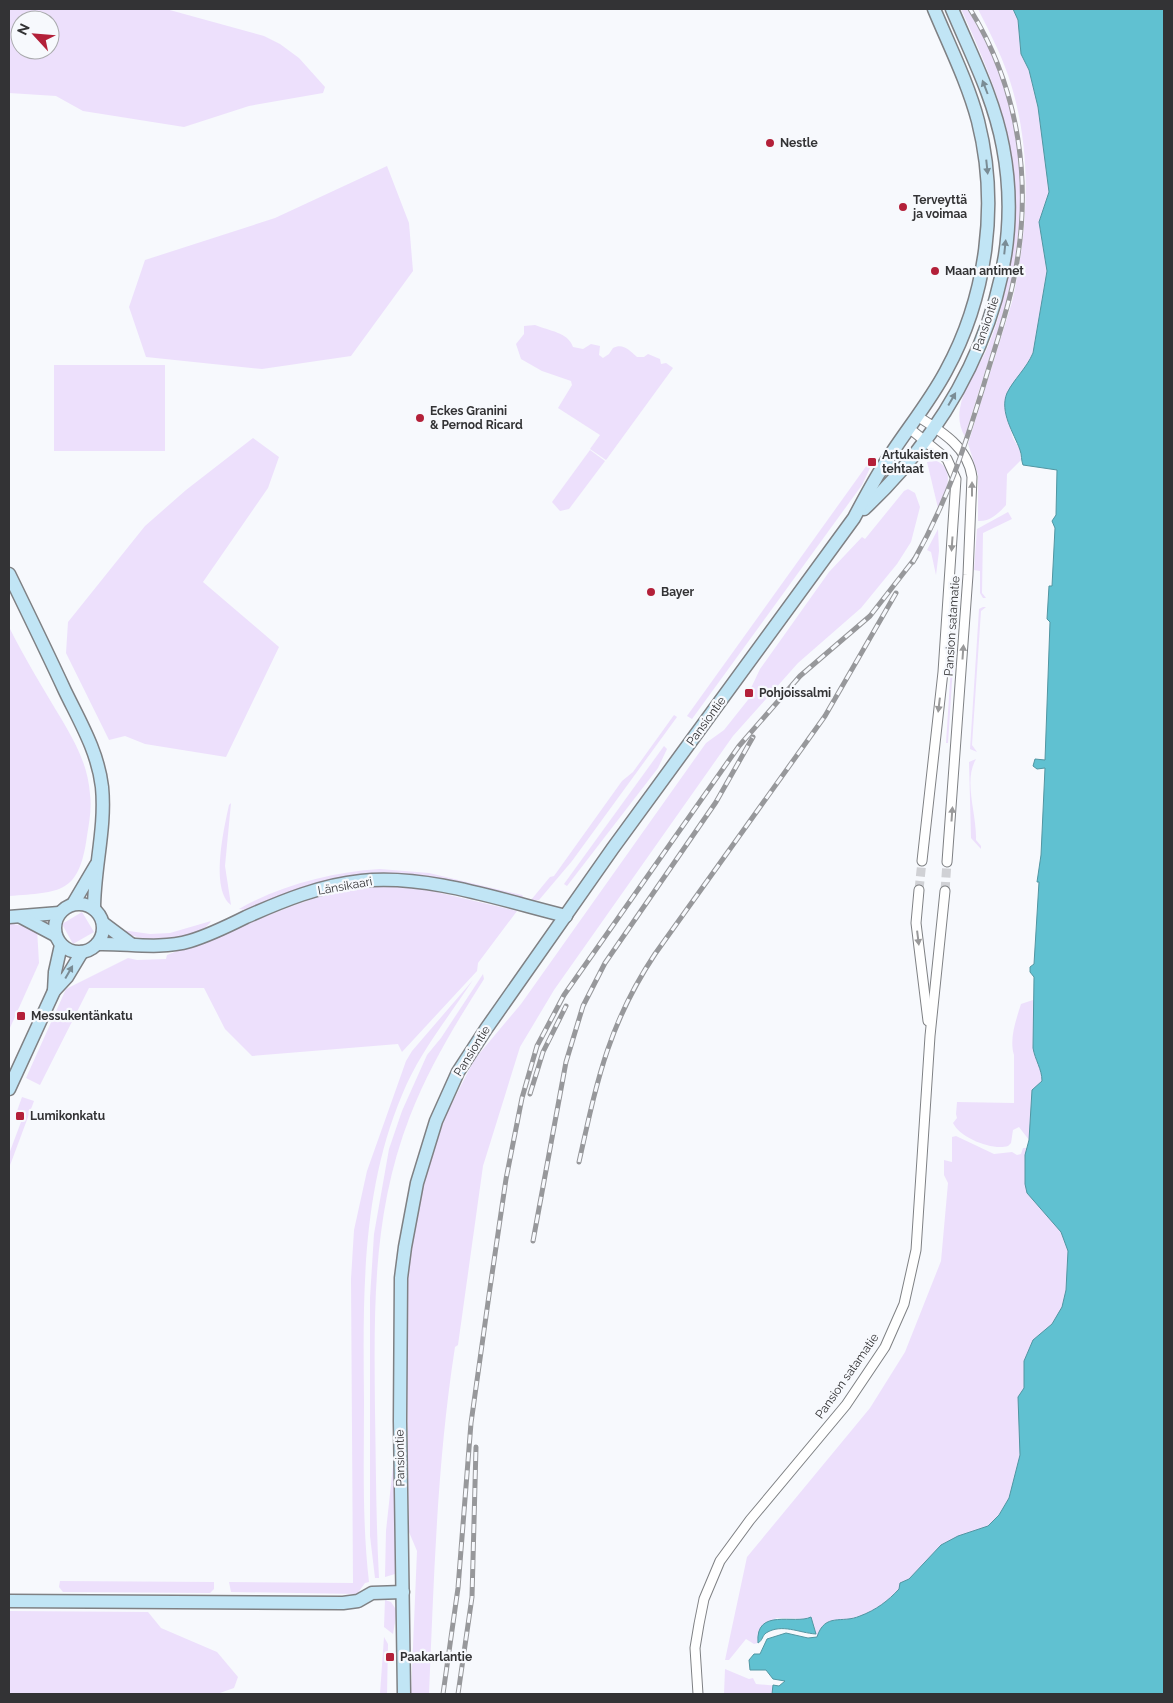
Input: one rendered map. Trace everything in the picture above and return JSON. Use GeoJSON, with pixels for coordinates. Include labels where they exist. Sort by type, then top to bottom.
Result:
{"type":"FeatureCollection","features":[{"type":"Feature","properties":{"kind":"street","name":"Pansiontie"},"geometry":{"type":"LineString","coordinates":[[404,1694],[400,1319],[405,1247],[417,1184],[436,1121],[458,1072],[566,916],[854,518],[882,468],[946,370],[964,331],[979,281],[988,224],[988,177],[978,119],[934,9]]}},
{"type":"Feature","properties":{"kind":"street","name":"Pansiontie"},"geometry":{"type":"LineString","coordinates":[[854,518],[894,480],[926,440],[970,367],[990,319],[1004,260],[1008,214],[1006,171],[997,121],[977,65],[952,9]]}},
{"type":"Feature","properties":{"kind":"street","name":"Pansion satamatie"},"geometry":{"type":"LineString","coordinates":[[917,416],[946,435],[965,456],[970,467],[972,483],[947,862]]}},
{"type":"Feature","properties":{"kind":"street","name":"Pansion satamatie"},"geometry":{"type":"LineString","coordinates":[[909,428],[926,440],[953,468],[956,490],[943,672],[922,861]]}},
{"type":"Feature","properties":{"kind":"street"},"geometry":{"type":"LineString","coordinates":[[9,574],[82,726],[98,764],[103,800],[96,865],[94,909]]}},
{"type":"Feature","properties":{"kind":"street"},"geometry":{"type":"LineString","coordinates":[[15,917],[59,913],[73,904],[96,865]]}},
{"type":"Feature","properties":{"kind":"street","name":"Länsikaari"},"geometry":{"type":"LineString","coordinates":[[97,944],[119,946],[131,944],[154,947],[190,941],[305,894],[332,886],[368,880],[425,883],[566,916]]}},
{"type":"Feature","properties":{"kind":"street","name":"Pansion satamatie"},"geometry":{"type":"LineString","coordinates":[[919,890],[916,923],[930,1036]]}},
{"type":"Feature","properties":{"kind":"street","name":"Pansion satamatie"},"geometry":{"type":"LineString","coordinates":[[698,1694],[695,1648],[704,1599],[720,1561],[750,1520],[846,1404],[884,1348],[904,1304],[916,1250],[930,1036],[945,892]]}},
{"type":"Feature","properties":{"kind":"street"},"geometry":{"type":"LineString","coordinates":[[73,904],[84,904],[94,909],[103,923],[131,944]]}},
{"type":"Feature","properties":{"kind":"street"},"geometry":{"type":"LineString","coordinates":[[54,991],[58,940],[55,921],[59,913]]}},
{"type":"Feature","properties":{"kind":"street"},"geometry":{"type":"LineString","coordinates":[[15,917],[58,940],[71,951],[82,952]]}},
{"type":"Feature","properties":{"kind":"street"},"geometry":{"type":"LineString","coordinates":[[9,1089],[54,991],[67,977],[82,952],[97,944],[102,936],[103,923]]}},
{"type":"Feature","properties":{"kind":"street"},"geometry":{"type":"LineString","coordinates":[[9,1601],[343,1604],[358,1601],[372,1592],[403,1592]]}},
{"type":"Feature","properties":{"kind":"shaded area"},"geometry":{"type":"Polygon","coordinates":[[[9,9],[166,9],[264,36],[280,44],[299,58],[325,87],[323,93],[249,106],[184,127],[83,111],[56,96],[9,93],[9,9]]]}},
{"type":"Feature","properties":{"kind":"shaded area"},"geometry":{"type":"Polygon","coordinates":[[[961,9],[967,9],[994,59],[1012,117],[1020,177],[1018,238],[1007,298],[965,437],[960,423],[960,408],[967,387],[989,343],[1000,311],[1009,269],[1014,232],[1015,197],[1013,165],[1008,134],[989,74],[961,9]]]}},
{"type":"Feature","properties":{"kind":"shaded area"},"geometry":{"type":"Polygon","coordinates":[[[978,9],[1013,9],[1018,20],[1021,54],[1029,70],[1038,107],[1049,192],[1039,222],[1047,271],[1033,353],[1005,402],[1007,417],[1013,438],[1020,450],[1021,460],[1007,474],[1006,505],[997,514],[982,521],[978,521],[978,475],[968,444],[1012,302],[1022,245],[1026,188],[1022,131],[1016,103],[1008,75],[978,9]]]}},
{"type":"Feature","properties":{"kind":"shaded area"},"geometry":{"type":"Polygon","coordinates":[[[387,166],[409,223],[413,271],[351,356],[262,369],[146,357],[129,307],[145,260],[275,218],[387,166]]]}},
{"type":"Feature","properties":{"kind":"shaded area"},"geometry":{"type":"Polygon","coordinates":[[[535,325],[562,335],[571,342],[573,347],[583,349],[591,344],[600,346],[599,355],[603,358],[613,348],[620,346],[626,348],[637,357],[644,357],[648,354],[660,359],[661,364],[666,363],[673,368],[606,460],[590,449],[600,435],[558,408],[572,385],[571,381],[542,371],[521,359],[516,344],[524,334],[524,326],[535,325]]]}},
{"type":"Feature","properties":{"kind":"shaded area"},"geometry":{"type":"Polygon","coordinates":[[[54,365],[165,365],[165,451],[54,451],[54,365]]]}},
{"type":"Feature","properties":{"kind":"shaded area"},"geometry":{"type":"Polygon","coordinates":[[[253,438],[279,457],[268,488],[203,582],[279,647],[226,757],[145,744],[125,736],[109,740],[66,653],[68,622],[145,526],[186,490],[253,438]]]}},
{"type":"Feature","properties":{"kind":"shaded area"},"geometry":{"type":"Polygon","coordinates":[[[590,450],[605,461],[569,509],[560,511],[552,502],[590,450]]]}},
{"type":"Feature","properties":{"kind":"shaded area"},"geometry":{"type":"Polygon","coordinates":[[[937,461],[943,465],[948,477],[946,490],[938,508],[927,462],[937,461]]]}},
{"type":"Feature","properties":{"kind":"shaded area"},"geometry":{"type":"Polygon","coordinates":[[[867,465],[870,468],[862,485],[692,719],[687,716],[867,465]]]}},
{"type":"Feature","properties":{"kind":"shaded area"},"geometry":{"type":"Polygon","coordinates":[[[908,489],[915,493],[920,507],[911,542],[897,564],[861,608],[798,663],[733,736],[554,990],[520,1047],[483,1166],[458,1345],[455,1347],[440,1477],[429,1694],[411,1694],[417,1551],[409,1532],[406,1286],[416,1215],[428,1166],[446,1115],[474,1060],[521,1004],[706,743],[724,730],[755,691],[751,688],[760,669],[829,572],[862,537],[865,539],[904,491],[908,489]]]}},
{"type":"Feature","properties":{"kind":"shaded area"},"geometry":{"type":"Polygon","coordinates":[[[1008,512],[1012,519],[983,533],[982,593],[986,598],[983,598],[980,593],[980,571],[974,570],[977,529],[1008,512]]]}},
{"type":"Feature","properties":{"kind":"shaded area"},"geometry":{"type":"Polygon","coordinates":[[[938,529],[939,551],[936,575],[931,552],[927,550],[938,529]]]}},
{"type":"Feature","properties":{"kind":"shaded area"},"geometry":{"type":"Polygon","coordinates":[[[986,607],[981,611],[972,745],[977,752],[970,749],[979,609],[986,607]]]}},
{"type":"Feature","properties":{"kind":"shaded area"},"geometry":{"type":"Polygon","coordinates":[[[954,620],[956,620],[948,743],[946,743],[954,620]]]}},
{"type":"Feature","properties":{"kind":"shaded area"},"geometry":{"type":"Polygon","coordinates":[[[9,627],[76,747],[87,774],[91,805],[83,855],[79,869],[73,879],[54,891],[9,896],[9,627]]]}},
{"type":"Feature","properties":{"kind":"shaded area"},"geometry":{"type":"Polygon","coordinates":[[[674,715],[677,717],[572,861],[539,900],[531,900],[550,877],[554,876],[622,781],[633,772],[674,715]]]}},
{"type":"Feature","properties":{"kind":"shaded area"},"geometry":{"type":"Polygon","coordinates":[[[664,746],[667,749],[658,768],[567,886],[564,884],[664,746]]]}},
{"type":"Feature","properties":{"kind":"shaded area"},"geometry":{"type":"Polygon","coordinates":[[[976,759],[972,768],[971,787],[976,840],[981,849],[971,838],[969,762],[976,759]]]}},
{"type":"Feature","properties":{"kind":"shaded area"},"geometry":{"type":"Polygon","coordinates":[[[231,803],[225,866],[231,905],[225,897],[221,886],[220,858],[224,828],[231,803]]]}},
{"type":"Feature","properties":{"kind":"shaded area"},"geometry":{"type":"Polygon","coordinates":[[[380,869],[429,873],[522,895],[525,899],[431,879],[384,875],[336,879],[302,889],[246,910],[239,909],[272,893],[307,881],[344,873],[380,869]]]}},
{"type":"Feature","properties":{"kind":"shaded area"},"geometry":{"type":"Polygon","coordinates":[[[365,886],[415,887],[517,911],[478,963],[477,971],[402,1052],[398,1044],[252,1056],[225,1029],[204,988],[89,988],[40,1085],[26,1078],[66,989],[128,958],[137,960],[166,959],[167,955],[324,895],[365,886]]]}},
{"type":"Feature","properties":{"kind":"shaded area"},"geometry":{"type":"Polygon","coordinates":[[[82,912],[94,932],[73,944],[62,924],[82,912]]]}},
{"type":"Feature","properties":{"kind":"shaded area"},"geometry":{"type":"Polygon","coordinates":[[[211,921],[204,928],[194,933],[168,939],[141,938],[130,935],[122,930],[150,934],[170,933],[211,921]]]}},
{"type":"Feature","properties":{"kind":"shaded area"},"geometry":{"type":"Polygon","coordinates":[[[9,923],[37,929],[39,963],[9,1030],[9,923]]]}},
{"type":"Feature","properties":{"kind":"shaded area"},"geometry":{"type":"Polygon","coordinates":[[[483,974],[484,979],[463,1012],[417,1098],[388,1189],[378,1262],[376,1299],[375,1411],[379,1578],[375,1578],[370,1536],[370,1298],[374,1234],[389,1149],[402,1111],[427,1055],[441,1038],[483,974]]]}},
{"type":"Feature","properties":{"kind":"shaded area"},"geometry":{"type":"Polygon","coordinates":[[[473,980],[425,1050],[402,1095],[379,1169],[372,1207],[367,1246],[364,1323],[364,1492],[369,1582],[365,1583],[357,1594],[231,1592],[229,1582],[353,1583],[351,1279],[354,1230],[367,1171],[406,1061],[412,1051],[473,980]]]}},
{"type":"Feature","properties":{"kind":"shaded area"},"geometry":{"type":"Polygon","coordinates":[[[1033,1000],[1038,1003],[1055,1045],[1029,1140],[1019,1127],[1013,1130],[1011,1143],[1008,1146],[994,1147],[986,1145],[962,1134],[953,1123],[957,1118],[957,1102],[1014,1103],[1014,1055],[1012,1043],[1014,1030],[1021,1004],[1033,1000]]]}},
{"type":"Feature","properties":{"kind":"shaded area"},"geometry":{"type":"Polygon","coordinates":[[[22,1097],[34,1101],[9,1168],[9,1154],[24,1114],[17,1111],[22,1097]]]}},
{"type":"Feature","properties":{"kind":"shaded area"},"geometry":{"type":"Polygon","coordinates":[[[956,1136],[994,1154],[1012,1152],[1017,1155],[1021,1154],[1023,1148],[1027,1148],[1090,1264],[1036,1483],[930,1585],[817,1637],[811,1617],[807,1619],[776,1618],[758,1643],[754,1644],[746,1639],[729,1660],[725,1660],[747,1557],[870,1408],[905,1352],[941,1261],[948,1183],[944,1175],[944,1160],[952,1162],[952,1137],[956,1136]]]}},
{"type":"Feature","properties":{"kind":"shaded area"},"geometry":{"type":"Polygon","coordinates":[[[394,1457],[396,1571],[395,1574],[385,1577],[386,1531],[394,1457]]]}},
{"type":"Feature","properties":{"kind":"shaded area"},"geometry":{"type":"Polygon","coordinates":[[[60,1581],[214,1582],[214,1589],[210,1593],[63,1592],[59,1587],[60,1581]]]}},
{"type":"Feature","properties":{"kind":"shaded area"},"geometry":{"type":"Polygon","coordinates":[[[385,1600],[391,1602],[397,1611],[393,1634],[384,1627],[385,1600]]]}},
{"type":"Feature","properties":{"kind":"shaded area"},"geometry":{"type":"Polygon","coordinates":[[[9,1611],[148,1612],[161,1628],[217,1652],[238,1677],[234,1688],[217,1694],[9,1694],[9,1611]]]}},
{"type":"Feature","properties":{"kind":"shaded area"},"geometry":{"type":"Polygon","coordinates":[[[384,1637],[388,1644],[387,1694],[380,1694],[384,1637]]]}},
{"type":"Feature","properties":{"kind":"shaded area"},"geometry":{"type":"Polygon","coordinates":[[[725,1669],[749,1679],[753,1678],[756,1684],[779,1686],[781,1694],[724,1694],[725,1669]]]}},
{"type":"Feature","properties":{"kind":"water"},"geometry":{"type":"Polygon","coordinates":[[[1013,9],[1164,9],[1164,1694],[772,1694],[773,1685],[779,1686],[785,1681],[773,1679],[766,1670],[750,1670],[749,1660],[754,1654],[760,1654],[767,1639],[786,1633],[808,1638],[817,1637],[820,1629],[829,1621],[853,1618],[871,1611],[891,1597],[899,1589],[900,1583],[909,1579],[941,1545],[958,1536],[988,1526],[999,1515],[1009,1498],[1020,1455],[1018,1397],[1024,1388],[1024,1361],[1033,1340],[1052,1324],[1062,1307],[1066,1290],[1068,1251],[1061,1232],[1027,1193],[1025,1184],[1025,1155],[1029,1140],[1032,1090],[1042,1081],[1033,1048],[1034,977],[1030,972],[1030,967],[1034,964],[1039,882],[1037,882],[1041,855],[1045,768],[1037,769],[1033,766],[1035,759],[1045,760],[1050,622],[1047,619],[1049,586],[1052,586],[1055,528],[1052,521],[1056,515],[1057,470],[1023,465],[1021,452],[1008,422],[1005,408],[1007,393],[1033,353],[1047,271],[1039,222],[1049,192],[1038,107],[1029,70],[1021,54],[1018,20],[1013,9]]]}},
{"type":"Feature","properties":{"kind":"water"},"geometry":{"type":"Polygon","coordinates":[[[811,1617],[816,1634],[791,1629],[778,1629],[766,1633],[758,1643],[759,1632],[763,1625],[769,1621],[811,1617]]]}},
{"type":"Feature","properties":{"kind":"tunnel"},"geometry":{"type":"LineString","coordinates":[[919,890],[922,861]]}},
{"type":"Feature","properties":{"kind":"tunnel"},"geometry":{"type":"LineString","coordinates":[[945,891],[947,862]]}},
{"type":"Feature","properties":{"kind":"railway"},"geometry":{"type":"LineString","coordinates":[[913,562],[936,518],[954,475],[969,431],[1008,305],[1020,243],[1022,173],[1011,105],[1001,72],[987,40],[970,9]]}},
{"type":"Feature","properties":{"kind":"railway"},"geometry":{"type":"LineString","coordinates":[[443,1694],[458,1588],[471,1423],[490,1288],[506,1179],[522,1098],[537,1046],[564,995],[739,746],[800,676],[870,616],[916,557]]}},
{"type":"Feature","properties":{"kind":"railway"},"geometry":{"type":"LineString","coordinates":[[579,1162],[606,1054],[626,1005],[639,980],[655,954],[825,716],[896,593]]}},
{"type":"Feature","properties":{"kind":"railway"},"geometry":{"type":"LineString","coordinates":[[533,1241],[566,1062],[583,1006],[605,963],[716,802],[753,737]]}},
{"type":"Feature","properties":{"kind":"railway"},"geometry":{"type":"LineString","coordinates":[[530,1094],[543,1052],[566,1006]]}},
{"type":"Feature","properties":{"kind":"railway"},"geometry":{"type":"LineString","coordinates":[[458,1694],[472,1597],[476,1447]]}},
{"type":"Feature","properties":{"kind":"place","name":"Nestle"},"geometry":{"type":"Point","coordinates":[770,143]}},
{"type":"Feature","properties":{"kind":"place","name":"Terveyttä ja voimaa"},"geometry":{"type":"Point","coordinates":[903,207]}},
{"type":"Feature","properties":{"kind":"place","name":"Maan antimet"},"geometry":{"type":"Point","coordinates":[935,271]}},
{"type":"Feature","properties":{"kind":"place","name":"Eckes Granini & Pernod Ricard"},"geometry":{"type":"Point","coordinates":[420,418]}},
{"type":"Feature","properties":{"kind":"place","name":"Artukaisten tehtaat"},"geometry":{"type":"Point","coordinates":[872,462]}},
{"type":"Feature","properties":{"kind":"place","name":"Bayer"},"geometry":{"type":"Point","coordinates":[651,592]}},
{"type":"Feature","properties":{"kind":"place","name":"Pohjoissalmi"},"geometry":{"type":"Point","coordinates":[749,693]}},
{"type":"Feature","properties":{"kind":"place","name":"Messukentänkatu"},"geometry":{"type":"Point","coordinates":[21,1016]}},
{"type":"Feature","properties":{"kind":"place","name":"Lumikonkatu"},"geometry":{"type":"Point","coordinates":[20,1116]}},
{"type":"Feature","properties":{"kind":"place","name":"Paakarlantie"},"geometry":{"type":"Point","coordinates":[390,1657]}}]}
